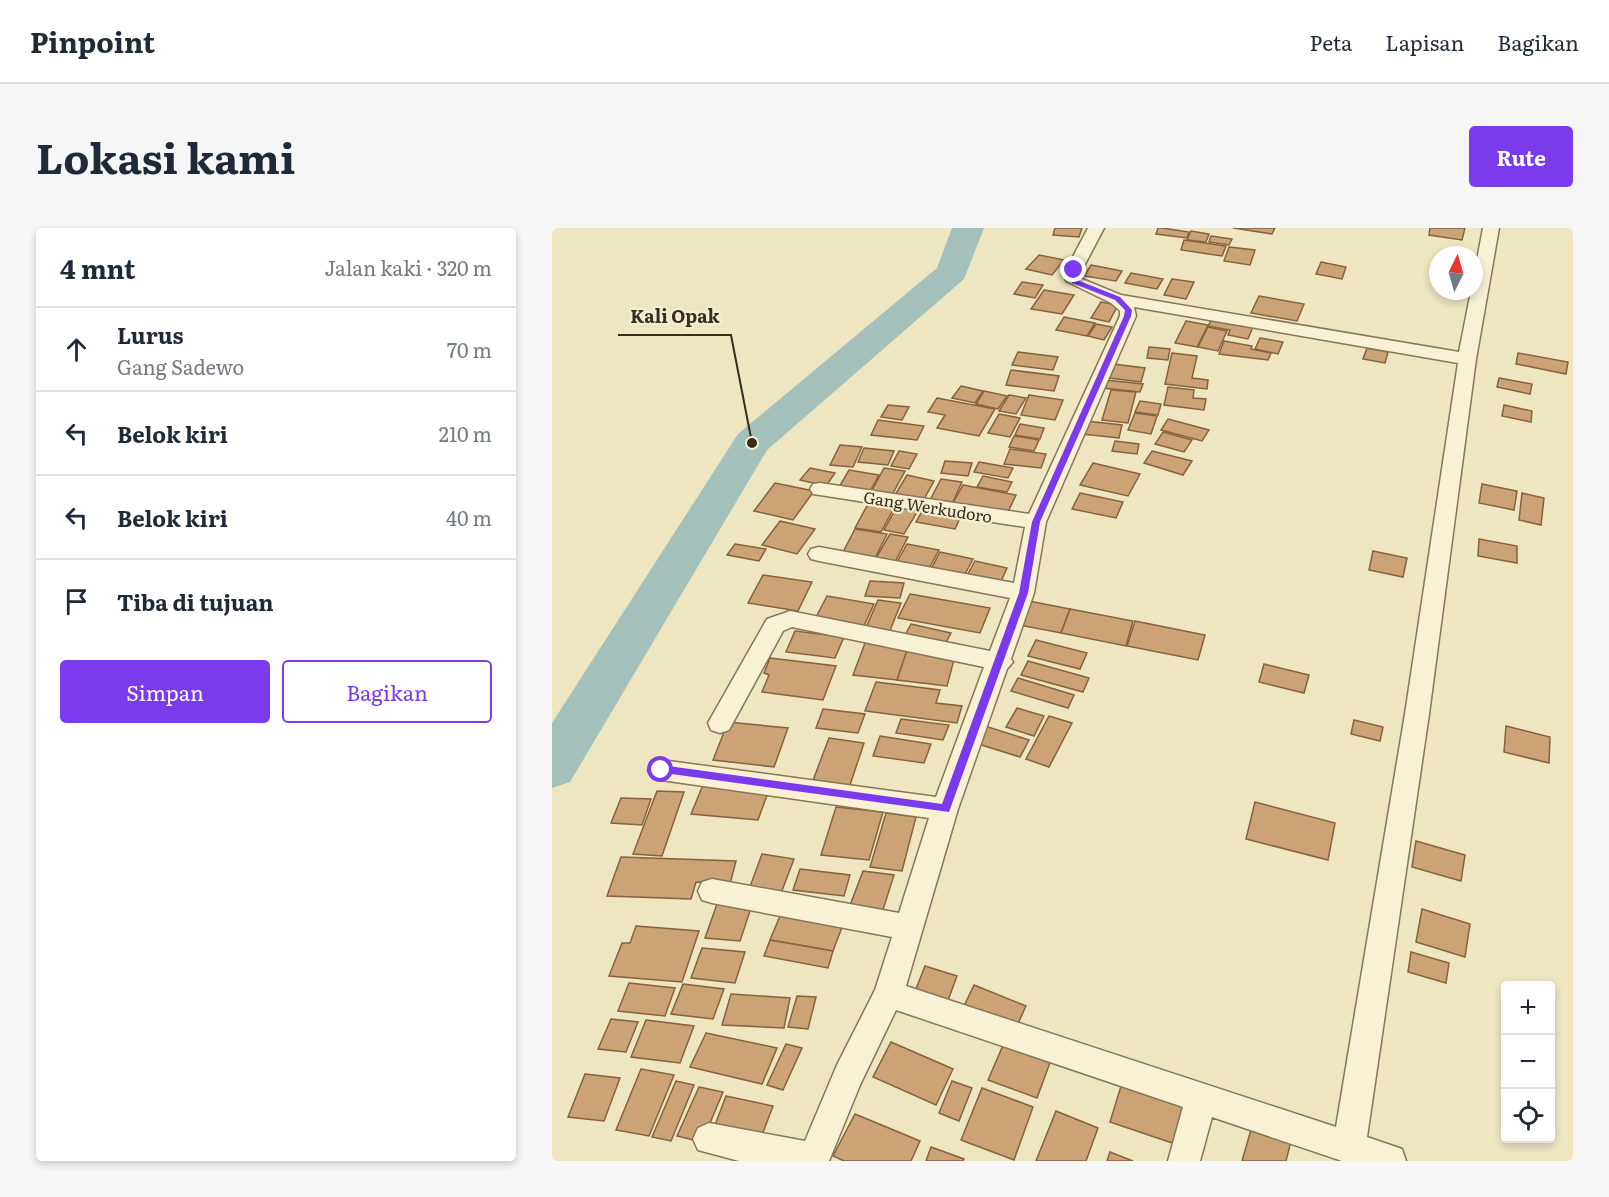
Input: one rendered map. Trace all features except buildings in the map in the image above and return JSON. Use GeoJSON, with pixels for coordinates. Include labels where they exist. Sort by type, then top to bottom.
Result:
{"type":"FeatureCollection","features":[{"type":"Feature","properties":{"kind":"street"},"geometry":{"type":"LineString","coordinates":[[1096,228],[1074,270],[1074,281],[1118,299],[1467,359]]}},
{"type":"Feature","properties":{"kind":"street"},"geometry":{"type":"LineString","coordinates":[[1349,1147],[1417,714],[1467,359],[1491,228]]}},
{"type":"Feature","properties":{"kind":"street"},"geometry":{"type":"LineString","coordinates":[[709,1139],[813,1160],[848,1076],[889,994],[911,928],[945,809],[1000,662],[1023,593],[1036,522],[1128,316],[1128,310],[1118,299]]}},
{"type":"Feature","properties":{"kind":"street","name":"Gang Werkudoro"},"geometry":{"type":"LineString","coordinates":[[820,489],[1036,522]]}},
{"type":"Feature","properties":{"kind":"street"},"geometry":{"type":"LineString","coordinates":[[819,554],[1023,593]]}},
{"type":"Feature","properties":{"kind":"street"},"geometry":{"type":"LineString","coordinates":[[720,723],[775,625],[781,621],[801,620],[1000,662]]}},
{"type":"Feature","properties":{"kind":"street"},"geometry":{"type":"LineString","coordinates":[[661,770],[945,809]]}},
{"type":"Feature","properties":{"kind":"street"},"geometry":{"type":"LineString","coordinates":[[712,891],[911,928]]}},
{"type":"Feature","properties":{"kind":"street"},"geometry":{"type":"LineString","coordinates":[[889,994],[1390,1161]]}},
{"type":"Feature","properties":{"kind":"street"},"geometry":{"type":"LineString","coordinates":[[1184,1161],[1202,1098]]}},
{"type":"Feature","properties":{"kind":"waterway"},"geometry":{"type":"LineString","coordinates":[[552,767],[752,443],[952,272],[968,228]]}},
{"type":"Feature","properties":{"kind":"place","name":"Kali Opak"},"geometry":{"type":"Point","coordinates":[752,443]}},
{"type":"Feature","properties":{"kind":"route"},"geometry":{"type":"LineString","coordinates":[[661,770],[945,809],[1000,662],[1023,593],[1036,522],[1128,316],[1124,303],[1118,299],[1079,285],[1074,281],[1074,270]]}}]}
